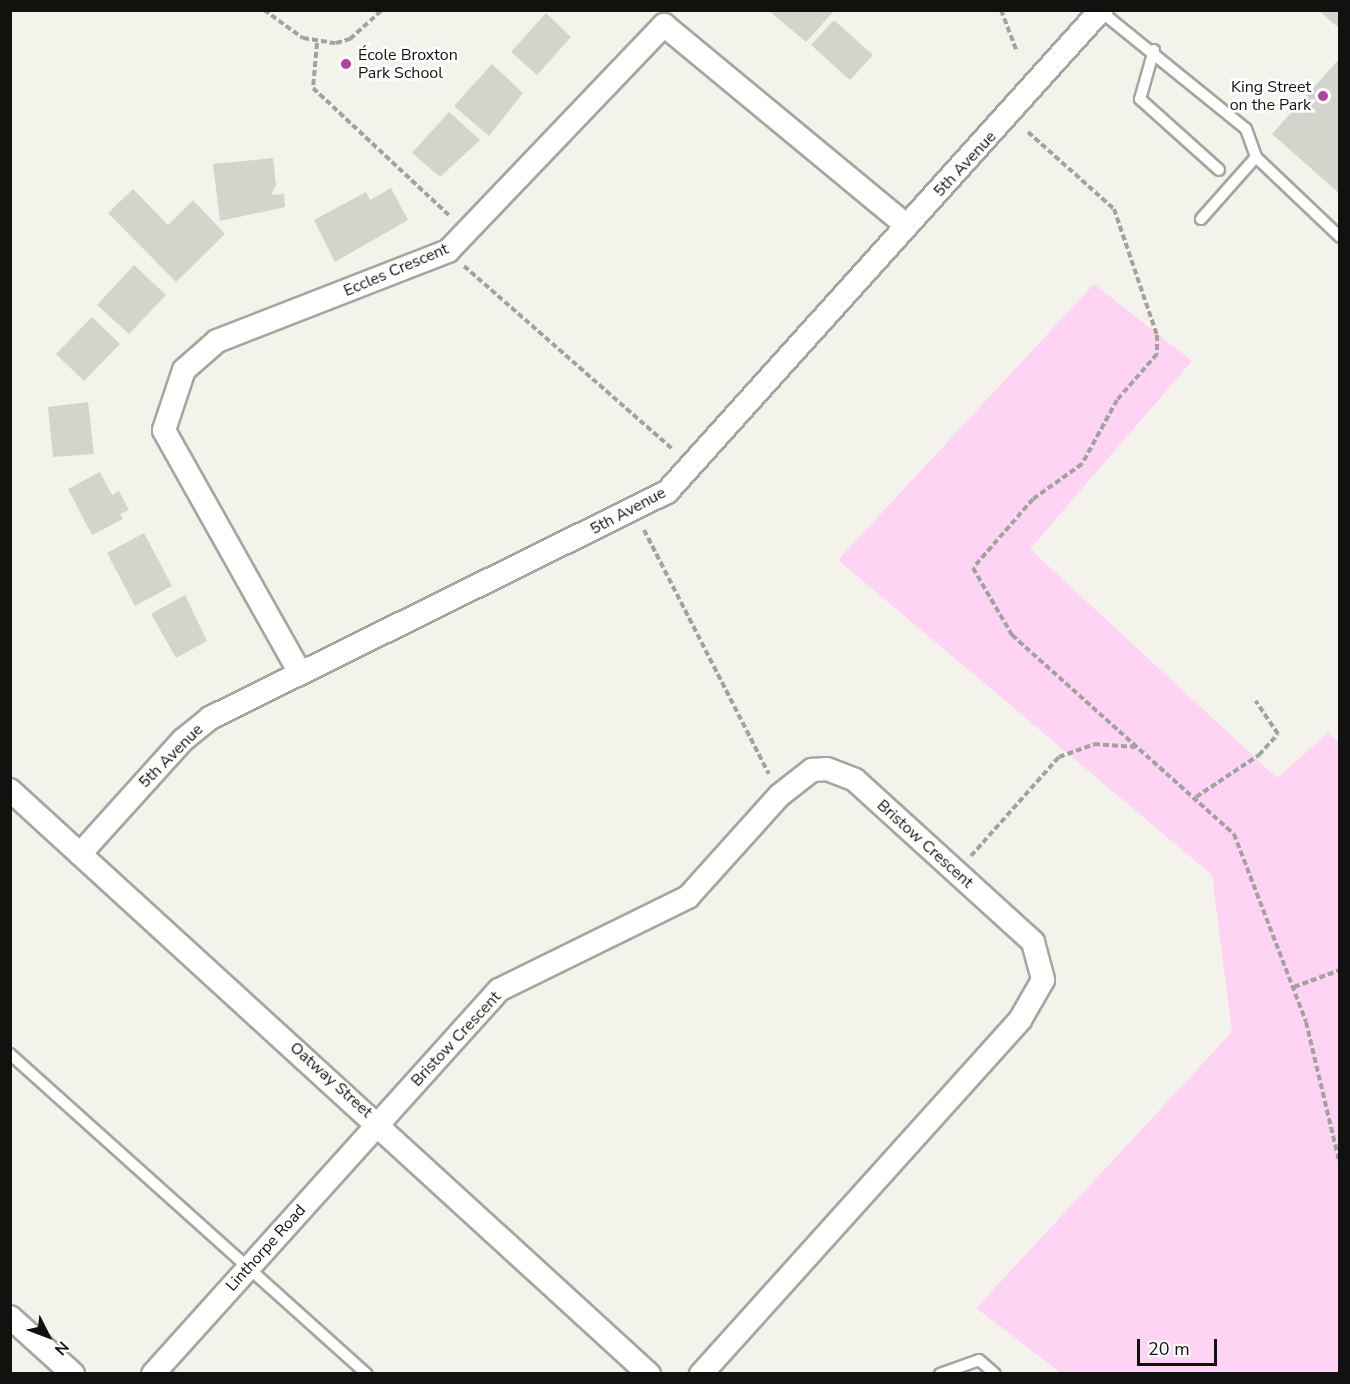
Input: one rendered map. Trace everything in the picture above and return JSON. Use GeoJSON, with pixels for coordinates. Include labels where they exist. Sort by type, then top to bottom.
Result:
{"type":"FeatureCollection","features":[{"type":"Feature","properties":{"kind":"street","name":"5th Avenue"},"geometry":{"type":"LineString","coordinates":[[81,854],[183,740],[210,718],[299,671],[667,492],[693,468],[1100,11]]}},
{"type":"Feature","properties":{"kind":"street","name":"Eccles Crescent"},"geometry":{"type":"LineString","coordinates":[[299,671],[164,430],[184,370],[217,341],[448,251],[468,233],[664,25],[907,226]]}},
{"type":"Feature","properties":{"kind":"street","name":"Bristow Crescent"},"geometry":{"type":"LineString","coordinates":[[379,1123],[499,990],[688,897],[780,795],[812,770],[841,772],[957,872],[1033,942],[1043,980],[1035,1000],[701,1374]]}},
{"type":"Feature","properties":{"kind":"street","name":"Oatway Street"},"geometry":{"type":"LineString","coordinates":[[10,790],[379,1123],[649,1374]]}},
{"type":"Feature","properties":{"kind":"street","name":"Linthorpe Road"},"geometry":{"type":"LineString","coordinates":[[153,1374],[379,1123]]}},
{"type":"Feature","properties":{"kind":"street"},"geometry":{"type":"LineString","coordinates":[[10,1317],[73,1374]]}},
{"type":"Feature","properties":{"kind":"lane"},"geometry":{"type":"LineString","coordinates":[[1100,11],[1154,50],[1246,129],[1256,157],[1340,237]]}},
{"type":"Feature","properties":{"kind":"lane"},"geometry":{"type":"LineString","coordinates":[[1154,50],[1140,99],[1220,170]]}},
{"type":"Feature","properties":{"kind":"lane"},"geometry":{"type":"LineString","coordinates":[[1201,219],[1256,157]]}},
{"type":"Feature","properties":{"kind":"lane"},"geometry":{"type":"LineString","coordinates":[[10,1054],[247,1269],[367,1374]]}},
{"type":"Feature","properties":{"kind":"lane"},"geometry":{"type":"LineString","coordinates":[[940,1374],[979,1360],[995,1374]]}},
{"type":"Feature","properties":{"kind":"path"},"geometry":{"type":"LineString","coordinates":[[264,10],[317,43],[350,39],[382,10]]}},
{"type":"Feature","properties":{"kind":"path"},"geometry":{"type":"LineString","coordinates":[[1000,10],[1017,52]]}},
{"type":"Feature","properties":{"kind":"path"},"geometry":{"type":"LineString","coordinates":[[317,43],[313,88],[468,233]]}},
{"type":"Feature","properties":{"kind":"path"},"geometry":{"type":"LineString","coordinates":[[1028,132],[1114,209],[1156,335],[1157,354],[1117,400],[1082,464],[1033,499],[973,568],[1012,635],[1135,747],[1196,797],[1234,834],[1294,987],[1340,1165]]}},
{"type":"Feature","properties":{"kind":"path"},"geometry":{"type":"LineString","coordinates":[[448,251],[693,468]]}},
{"type":"Feature","properties":{"kind":"path"},"geometry":{"type":"LineString","coordinates":[[634,510],[780,795]]}},
{"type":"Feature","properties":{"kind":"path"},"geometry":{"type":"LineString","coordinates":[[1196,797],[1259,755],[1278,734],[1256,701]]}},
{"type":"Feature","properties":{"kind":"path"},"geometry":{"type":"LineString","coordinates":[[957,872],[1059,757],[1094,744],[1135,747]]}},
{"type":"Feature","properties":{"kind":"path"},"geometry":{"type":"LineString","coordinates":[[1294,987],[1340,970]]}},
{"type":"Feature","properties":{"kind":"shaded area"},"geometry":{"type":"Polygon","coordinates":[[[1094,284],[1192,361],[1030,549],[1277,778],[1328,733],[1339,742],[1339,1373],[1061,1373],[976,1308],[1232,1032],[1212,875],[838,560],[1094,284]]]}},
{"type":"Feature","properties":{"kind":"building"},"geometry":{"type":"Polygon","coordinates":[[[768,10],[835,10],[806,42],[768,10]]]}},
{"type":"Feature","properties":{"kind":"building"},"geometry":{"type":"Polygon","coordinates":[[[1318,10],[1340,10],[1340,29],[1318,10]]]}},
{"type":"Feature","properties":{"kind":"building"},"geometry":{"type":"Polygon","coordinates":[[[546,13],[571,37],[537,75],[511,52],[546,13]]]}},
{"type":"Feature","properties":{"kind":"building"},"geometry":{"type":"Polygon","coordinates":[[[834,20],[873,55],[850,80],[811,45],[834,20]]]}},
{"type":"Feature","properties":{"kind":"building","name":"King Street on the Park"},"geometry":{"type":"Polygon","coordinates":[[[1340,58],[1340,194],[1272,134],[1340,58]]]}},
{"type":"Feature","properties":{"kind":"building"},"geometry":{"type":"Polygon","coordinates":[[[492,64],[523,93],[489,136],[454,106],[492,64]]]}},
{"type":"Feature","properties":{"kind":"building"},"geometry":{"type":"Polygon","coordinates":[[[449,112],[480,140],[440,177],[412,153],[449,112]]]}},
{"type":"Feature","properties":{"kind":"building"},"geometry":{"type":"Polygon","coordinates":[[[273,158],[276,185],[271,195],[284,194],[285,207],[220,221],[213,164],[273,158]]]}},
{"type":"Feature","properties":{"kind":"building"},"geometry":{"type":"Polygon","coordinates":[[[391,188],[408,220],[335,262],[314,220],[366,192],[370,200],[391,188]]]}},
{"type":"Feature","properties":{"kind":"building"},"geometry":{"type":"Polygon","coordinates":[[[133,189],[168,225],[193,200],[225,234],[176,282],[108,213],[133,189]]]}},
{"type":"Feature","properties":{"kind":"building"},"geometry":{"type":"Polygon","coordinates":[[[134,265],[166,295],[129,334],[97,305],[134,265]]]}},
{"type":"Feature","properties":{"kind":"building"},"geometry":{"type":"Polygon","coordinates":[[[92,317],[120,344],[84,381],[56,354],[92,317]]]}},
{"type":"Feature","properties":{"kind":"building"},"geometry":{"type":"Polygon","coordinates":[[[88,402],[94,454],[53,457],[48,407],[88,402]]]}},
{"type":"Feature","properties":{"kind":"building"},"geometry":{"type":"Polygon","coordinates":[[[100,472],[112,495],[119,491],[129,510],[120,514],[123,519],[92,535],[68,489],[100,472]]]}},
{"type":"Feature","properties":{"kind":"building"},"geometry":{"type":"Polygon","coordinates":[[[144,533],[172,586],[135,606],[107,553],[144,533]]]}},
{"type":"Feature","properties":{"kind":"building"},"geometry":{"type":"Polygon","coordinates":[[[185,595],[207,641],[176,658],[151,614],[185,595]]]}},
{"type":"Feature","properties":{"kind":"place","name":"École Broxton Park School"},"geometry":{"type":"Point","coordinates":[346,64]}},
{"type":"Feature","properties":{"kind":"place","name":"King Street on the Park"},"geometry":{"type":"Point","coordinates":[1323,96]}}]}
